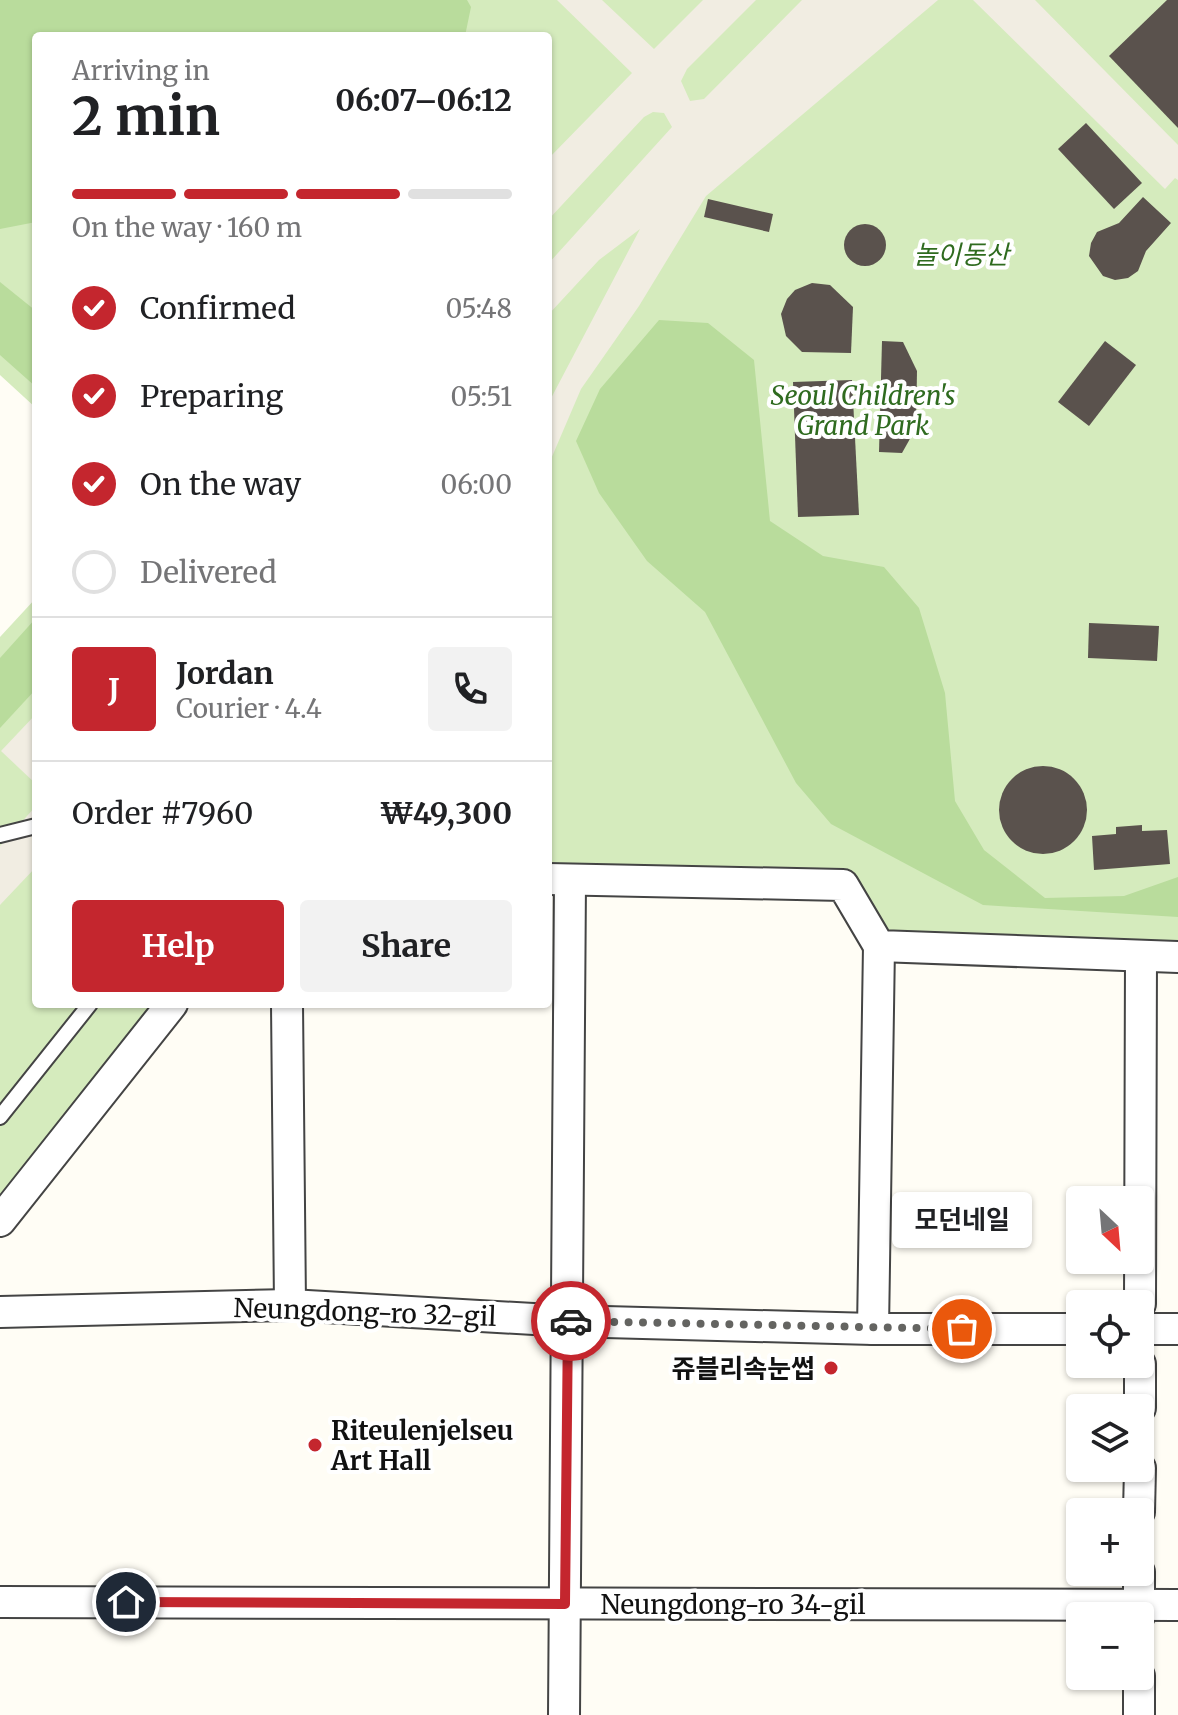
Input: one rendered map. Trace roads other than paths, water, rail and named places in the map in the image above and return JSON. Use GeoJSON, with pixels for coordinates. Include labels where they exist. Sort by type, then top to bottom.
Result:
{"type":"FeatureCollection","features":[{"type":"Feature","properties":{"kind":"street"},"geometry":{"type":"LineString","coordinates":[[564,1715],[568,1321],[559,880],[843,885],[879,946],[873,1329]]}},
{"type":"Feature","properties":{"kind":"street"},"geometry":{"type":"LineString","coordinates":[[879,946],[1178,957]]}},
{"type":"Feature","properties":{"kind":"street"},"geometry":{"type":"LineString","coordinates":[[1140,1290],[1141,956]]}},
{"type":"Feature","properties":{"kind":"street"},"geometry":{"type":"LineString","coordinates":[[0,1221],[169,1008]]}},
{"type":"Feature","properties":{"kind":"street"},"geometry":{"type":"LineString","coordinates":[[287,1008],[290,1305]]}},
{"type":"Feature","properties":{"kind":"street","name":"Neungdong-ro 32-gil"},"geometry":{"type":"LineString","coordinates":[[0,1312],[290,1305],[568,1321],[873,1329],[1066,1329]]}},
{"type":"Feature","properties":{"kind":"street"},"geometry":{"type":"LineString","coordinates":[[0,1312],[0,1334]]}},
{"type":"Feature","properties":{"kind":"street"},"geometry":{"type":"LineString","coordinates":[[1154,1329],[1178,1329]]}},
{"type":"Feature","properties":{"kind":"street","name":"Neungdong-ro 34-gil"},"geometry":{"type":"LineString","coordinates":[[0,1602],[1066,1610]]}},
{"type":"Feature","properties":{"kind":"street","name":"Neungdong-ro 34-gil"},"geometry":{"type":"LineString","coordinates":[[1154,1609],[1178,1605]]}},
{"type":"Feature","properties":{"kind":"street"},"geometry":{"type":"LineString","coordinates":[[1139,1690],[1139,1715]]}},
{"type":"Feature","properties":{"kind":"lane"},"geometry":{"type":"LineString","coordinates":[[0,835],[32,827]]}},
{"type":"Feature","properties":{"kind":"lane"},"geometry":{"type":"LineString","coordinates":[[0,1117],[87,1008]]}},
{"type":"Feature","properties":{"kind":"place","name":"모던네일"},"geometry":{"type":"Point","coordinates":[962,1329]}},
{"type":"Feature","properties":{"kind":"place","name":"쥬블리속눈썹"},"geometry":{"type":"Point","coordinates":[831,1368]}},
{"type":"Feature","properties":{"kind":"place","name":"Riteulenjelseu Art Hall"},"geometry":{"type":"Point","coordinates":[315,1445]}},
{"type":"Feature","properties":{"kind":"park label","name":"놀이동산"},"geometry":{"type":"Point","coordinates":[961,254]}},
{"type":"Feature","properties":{"kind":"park label","name":"Seoul Children's Grand Park"},"geometry":{"type":"Point","coordinates":[863,410]}}]}
